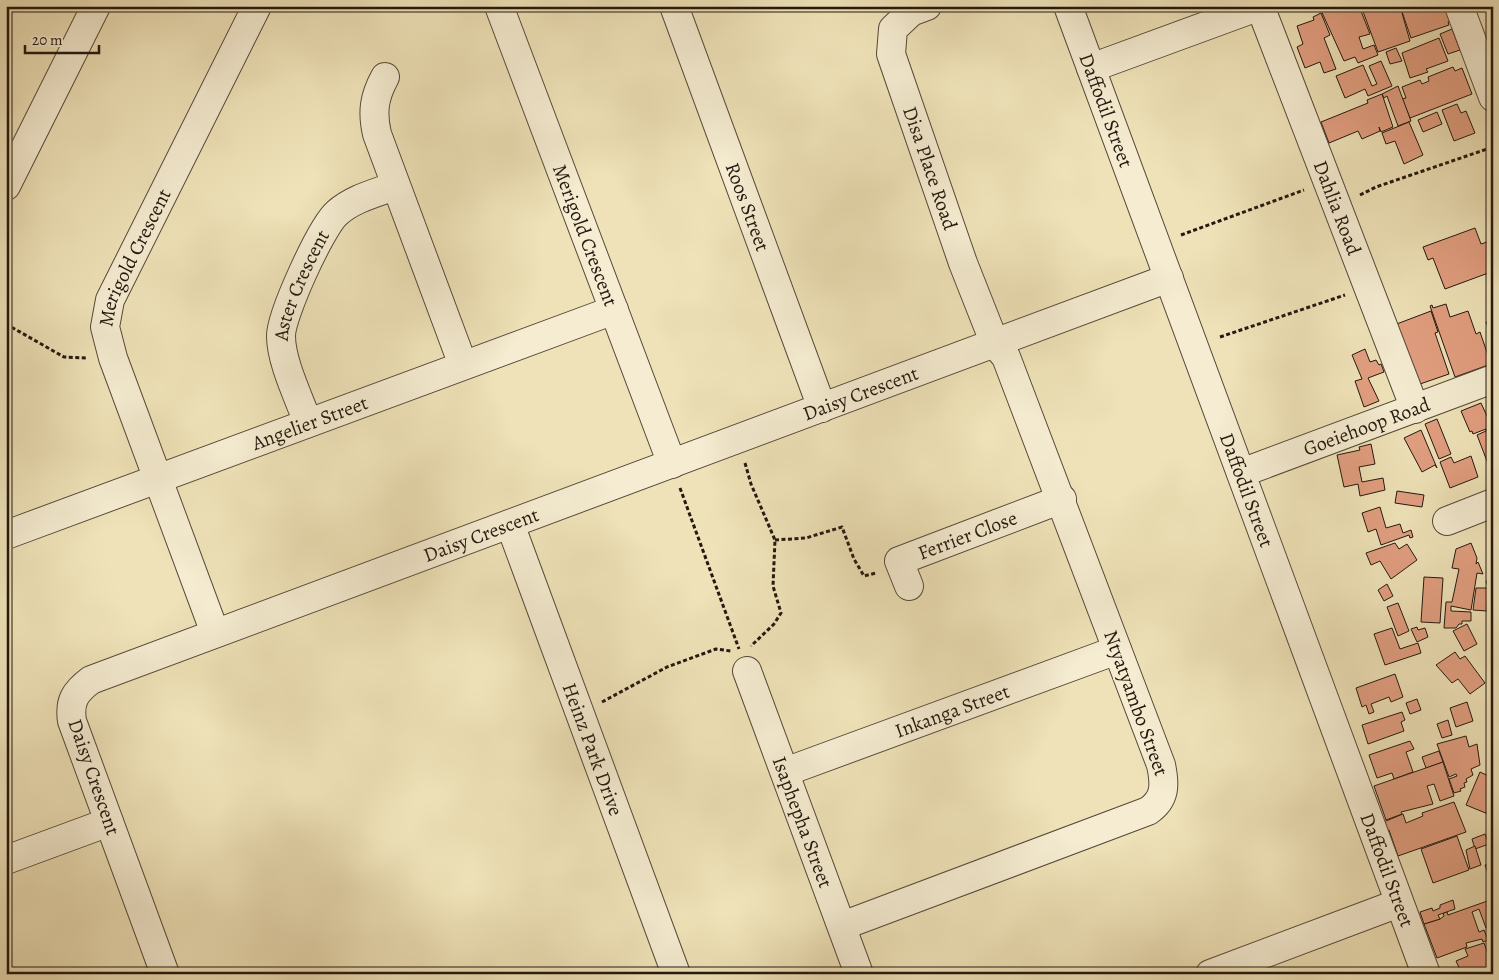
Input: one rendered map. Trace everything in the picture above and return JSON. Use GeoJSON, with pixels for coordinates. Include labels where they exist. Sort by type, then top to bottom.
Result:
{"type":"FeatureCollection","features":[{"type":"Feature","properties":{"kind":"street"},"geometry":{"type":"LineString","coordinates":[[9,172],[96,6]]}},
{"type":"Feature","properties":{"kind":"street","name":"Merigold Crescent"},"geometry":{"type":"LineString","coordinates":[[215,633],[112,358],[105,327],[110,300],[257,6]]}},
{"type":"Feature","properties":{"kind":"street","name":"Merigold Crescent"},"geometry":{"type":"LineString","coordinates":[[499,6],[672,464]]}},
{"type":"Feature","properties":{"kind":"street","name":"Roos Street"},"geometry":{"type":"LineString","coordinates":[[674,6],[822,408]]}},
{"type":"Feature","properties":{"kind":"street","name":"Disa Place Road"},"geometry":{"type":"LineString","coordinates":[[927,6],[912,12],[892,29],[891,54],[963,263],[995,344]]}},
{"type":"Feature","properties":{"kind":"street","name":"Daffodil Street"},"geometry":{"type":"LineString","coordinates":[[1068,6],[1426,974]]}},
{"type":"Feature","properties":{"kind":"street","name":"Dahlia Road"},"geometry":{"type":"LineString","coordinates":[[1091,68],[1260,6],[1415,409]]}},
{"type":"Feature","properties":{"kind":"street"},"geometry":{"type":"LineString","coordinates":[[1459,6],[1493,97]]}},
{"type":"Feature","properties":{"kind":"street"},"geometry":{"type":"LineString","coordinates":[[385,77],[375,98],[373,118],[395,186],[463,365]]}},
{"type":"Feature","properties":{"kind":"street","name":"Aster Crescent"},"geometry":{"type":"LineString","coordinates":[[308,423],[286,360],[281,338],[282,320],[289,302],[335,214],[354,202],[395,186]]}},
{"type":"Feature","properties":{"kind":"street","name":"Daisy Crescent"},"geometry":{"type":"LineString","coordinates":[[163,973],[72,721],[70,710],[72,698],[80,688],[97,677],[1169,278]]}},
{"type":"Feature","properties":{"kind":"street","name":"Angelier Street"},"geometry":{"type":"LineString","coordinates":[[6,535],[614,310]]}},
{"type":"Feature","properties":{"kind":"street","name":"Ntyatyambo Street"},"geometry":{"type":"LineString","coordinates":[[842,926],[1148,811],[1157,805],[1163,795],[1165,784],[1161,765],[1062,499],[1006,357],[995,344]]}},
{"type":"Feature","properties":{"kind":"street","name":"Goeiehoop Road"},"geometry":{"type":"LineString","coordinates":[[1241,473],[1493,379]]}},
{"type":"Feature","properties":{"kind":"street","name":"Ferrier Close"},"geometry":{"type":"LineString","coordinates":[[909,586],[899,561],[1062,499]]}},
{"type":"Feature","properties":{"kind":"street"},"geometry":{"type":"LineString","coordinates":[[1447,521],[1493,503]]}},
{"type":"Feature","properties":{"kind":"street","name":"Heinz Park Drive"},"geometry":{"type":"LineString","coordinates":[[510,524],[676,974]]}},
{"type":"Feature","properties":{"kind":"street","name":"Inkanga Street"},"geometry":{"type":"LineString","coordinates":[[785,772],[1117,650]]}},
{"type":"Feature","properties":{"kind":"street","name":"Isaphepha Street"},"geometry":{"type":"LineString","coordinates":[[744,662],[859,974]]}},
{"type":"Feature","properties":{"kind":"street"},"geometry":{"type":"LineString","coordinates":[[6,860],[110,822]]}},
{"type":"Feature","properties":{"kind":"street"},"geometry":{"type":"LineString","coordinates":[[1210,974],[1399,903]]}},
{"type":"Feature","properties":{"kind":"path"},"geometry":{"type":"LineString","coordinates":[[1337,206],[1376,187],[1493,147]]}},
{"type":"Feature","properties":{"kind":"path"},"geometry":{"type":"LineString","coordinates":[[1156,242],[1232,218],[1328,182]]}},
{"type":"Feature","properties":{"kind":"path"},"geometry":{"type":"LineString","coordinates":[[1217,330],[1220,338],[1368,287]]}},
{"type":"Feature","properties":{"kind":"path"},"geometry":{"type":"LineString","coordinates":[[6,324],[64,357],[112,358]]}},
{"type":"Feature","properties":{"kind":"path"},"geometry":{"type":"LineString","coordinates":[[738,439],[751,484],[774,540],[773,586],[781,613],[744,662]]}},
{"type":"Feature","properties":{"kind":"path"},"geometry":{"type":"LineString","coordinates":[[672,464],[744,662]]}},
{"type":"Feature","properties":{"kind":"path"},"geometry":{"type":"LineString","coordinates":[[774,540],[806,538],[842,526],[854,559],[864,576],[880,571],[899,561]]}},
{"type":"Feature","properties":{"kind":"path"},"geometry":{"type":"LineString","coordinates":[[580,713],[667,667],[716,649],[744,662]]}},
{"type":"Feature","properties":{"kind":"building"},"geometry":{"type":"Polygon","coordinates":[[[1319,6],[1359,6],[1370,34],[1359,37],[1363,49],[1374,45],[1378,55],[1358,63],[1355,57],[1344,61],[1319,6]]]}},
{"type":"Feature","properties":{"kind":"building"},"geometry":{"type":"Polygon","coordinates":[[[1361,6],[1400,6],[1410,41],[1378,52],[1361,6]]]}},
{"type":"Feature","properties":{"kind":"building"},"geometry":{"type":"Polygon","coordinates":[[[1400,6],[1444,6],[1450,21],[1448,22],[1449,25],[1411,38],[1400,6]]]}},
{"type":"Feature","properties":{"kind":"building"},"geometry":{"type":"Polygon","coordinates":[[[1321,13],[1330,35],[1324,38],[1336,69],[1324,73],[1320,62],[1305,68],[1297,47],[1303,44],[1297,26],[1314,20],[1313,17],[1321,13]]]}},
{"type":"Feature","properties":{"kind":"building"},"geometry":{"type":"Polygon","coordinates":[[[1452,29],[1460,50],[1448,54],[1440,34],[1452,29]]]}},
{"type":"Feature","properties":{"kind":"building"},"geometry":{"type":"Polygon","coordinates":[[[1439,38],[1448,61],[1426,69],[1428,72],[1410,78],[1402,53],[1439,38]]]}},
{"type":"Feature","properties":{"kind":"building"},"geometry":{"type":"Polygon","coordinates":[[[1396,48],[1402,61],[1390,64],[1386,52],[1396,48]]]}},
{"type":"Feature","properties":{"kind":"building"},"geometry":{"type":"Polygon","coordinates":[[[1381,61],[1392,86],[1368,96],[1365,89],[1345,98],[1336,76],[1363,65],[1372,86],[1377,84],[1369,66],[1381,61]]]}},
{"type":"Feature","properties":{"kind":"building"},"geometry":{"type":"Polygon","coordinates":[[[1453,67],[1455,71],[1462,68],[1472,94],[1410,118],[1402,99],[1406,98],[1402,87],[1420,80],[1422,84],[1429,81],[1428,77],[1453,67]]]}},
{"type":"Feature","properties":{"kind":"building"},"geometry":{"type":"Polygon","coordinates":[[[1398,86],[1411,121],[1398,126],[1387,96],[1384,98],[1382,94],[1398,86]]]}},
{"type":"Feature","properties":{"kind":"building"},"geometry":{"type":"Polygon","coordinates":[[[1382,94],[1393,127],[1381,132],[1379,127],[1380,131],[1362,139],[1358,131],[1329,143],[1321,122],[1368,103],[1367,100],[1382,94]]]}},
{"type":"Feature","properties":{"kind":"building"},"geometry":{"type":"Polygon","coordinates":[[[1457,104],[1461,113],[1466,111],[1475,133],[1454,141],[1442,110],[1457,104]]]}},
{"type":"Feature","properties":{"kind":"building"},"geometry":{"type":"Polygon","coordinates":[[[1437,112],[1442,124],[1423,132],[1418,120],[1437,112]]]}},
{"type":"Feature","properties":{"kind":"building"},"geometry":{"type":"Polygon","coordinates":[[[1409,122],[1423,155],[1404,164],[1395,141],[1386,144],[1382,133],[1409,122]]]}},
{"type":"Feature","properties":{"kind":"building"},"geometry":{"type":"Polygon","coordinates":[[[1475,228],[1481,244],[1493,240],[1493,276],[1491,272],[1445,289],[1433,258],[1428,260],[1423,247],[1475,228]]]}},
{"type":"Feature","properties":{"kind":"building"},"geometry":{"type":"Polygon","coordinates":[[[1446,304],[1450,317],[1468,311],[1476,334],[1480,332],[1491,364],[1455,377],[1430,306],[1432,305],[1433,308],[1446,304]]]}},
{"type":"Feature","properties":{"kind":"building"},"geometry":{"type":"Polygon","coordinates":[[[1431,311],[1438,332],[1435,333],[1449,374],[1420,384],[1414,369],[1412,370],[1394,325],[1431,311]]]}},
{"type":"Feature","properties":{"kind":"building"},"geometry":{"type":"Polygon","coordinates":[[[1493,320],[1493,341],[1486,322],[1493,320]]]}},
{"type":"Feature","properties":{"kind":"building"},"geometry":{"type":"Polygon","coordinates":[[[1365,349],[1370,362],[1376,360],[1379,365],[1381,364],[1384,372],[1368,378],[1379,401],[1364,407],[1355,381],[1362,379],[1352,355],[1365,349]]]}},
{"type":"Feature","properties":{"kind":"building"},"geometry":{"type":"Polygon","coordinates":[[[1481,403],[1493,429],[1493,468],[1490,469],[1477,435],[1486,431],[1486,429],[1473,434],[1472,431],[1470,432],[1461,411],[1481,403]]]}},
{"type":"Feature","properties":{"kind":"building"},"geometry":{"type":"Polygon","coordinates":[[[1437,419],[1451,454],[1439,459],[1425,424],[1437,419]]]}},
{"type":"Feature","properties":{"kind":"building"},"geometry":{"type":"Polygon","coordinates":[[[1421,430],[1437,468],[1435,465],[1422,472],[1404,438],[1421,430]]]}},
{"type":"Feature","properties":{"kind":"building"},"geometry":{"type":"Polygon","coordinates":[[[1371,444],[1375,464],[1359,467],[1362,482],[1383,478],[1385,490],[1360,496],[1358,484],[1344,487],[1337,455],[1360,450],[1359,447],[1371,444]]]}},
{"type":"Feature","properties":{"kind":"building"},"geometry":{"type":"Polygon","coordinates":[[[1471,456],[1478,477],[1450,488],[1440,462],[1451,457],[1454,463],[1471,456]]]}},
{"type":"Feature","properties":{"kind":"building"},"geometry":{"type":"Polygon","coordinates":[[[1397,491],[1424,495],[1422,507],[1395,503],[1397,491]]]}},
{"type":"Feature","properties":{"kind":"building"},"geometry":{"type":"Polygon","coordinates":[[[1380,507],[1386,528],[1400,524],[1403,533],[1411,530],[1413,537],[1410,538],[1409,535],[1381,545],[1376,529],[1368,532],[1362,513],[1380,507]]]}},
{"type":"Feature","properties":{"kind":"building"},"geometry":{"type":"Polygon","coordinates":[[[1395,543],[1399,549],[1407,544],[1417,560],[1391,579],[1380,561],[1371,565],[1366,553],[1395,543]]]}},
{"type":"Feature","properties":{"kind":"building"},"geometry":{"type":"Polygon","coordinates":[[[1471,543],[1477,558],[1476,564],[1478,562],[1483,574],[1477,573],[1471,610],[1451,606],[1451,611],[1471,612],[1471,621],[1462,621],[1462,624],[1459,624],[1456,628],[1444,628],[1446,602],[1452,602],[1459,569],[1452,568],[1456,549],[1471,543]]]}},
{"type":"Feature","properties":{"kind":"building"},"geometry":{"type":"Polygon","coordinates":[[[1424,577],[1443,578],[1440,623],[1421,622],[1424,577]]]}},
{"type":"Feature","properties":{"kind":"building"},"geometry":{"type":"Polygon","coordinates":[[[1493,578],[1493,599],[1492,599],[1486,581],[1493,578]]]}},
{"type":"Feature","properties":{"kind":"building"},"geometry":{"type":"Polygon","coordinates":[[[1387,584],[1393,596],[1384,601],[1378,590],[1387,584]]]}},
{"type":"Feature","properties":{"kind":"building"},"geometry":{"type":"Polygon","coordinates":[[[1476,588],[1488,588],[1487,611],[1473,610],[1476,588]]]}},
{"type":"Feature","properties":{"kind":"building"},"geometry":{"type":"Polygon","coordinates":[[[1398,603],[1409,631],[1398,636],[1387,607],[1398,603]]]}},
{"type":"Feature","properties":{"kind":"building"},"geometry":{"type":"Polygon","coordinates":[[[1467,624],[1477,644],[1464,651],[1453,631],[1467,624]]]}},
{"type":"Feature","properties":{"kind":"building"},"geometry":{"type":"Polygon","coordinates":[[[1417,627],[1418,630],[1425,628],[1428,637],[1417,642],[1411,629],[1417,627]]]}},
{"type":"Feature","properties":{"kind":"building"},"geometry":{"type":"Polygon","coordinates":[[[1392,628],[1400,649],[1418,643],[1421,653],[1385,665],[1374,634],[1392,628]]]}},
{"type":"Feature","properties":{"kind":"building"},"geometry":{"type":"Polygon","coordinates":[[[1455,652],[1460,659],[1465,656],[1485,683],[1470,694],[1458,679],[1452,683],[1436,665],[1455,652]]]}},
{"type":"Feature","properties":{"kind":"building"},"geometry":{"type":"Polygon","coordinates":[[[1395,674],[1403,697],[1391,702],[1389,697],[1371,704],[1374,712],[1369,714],[1366,705],[1362,707],[1356,688],[1395,674]]]}},
{"type":"Feature","properties":{"kind":"building"},"geometry":{"type":"Polygon","coordinates":[[[1417,699],[1421,710],[1410,714],[1406,703],[1417,699]]]}},
{"type":"Feature","properties":{"kind":"building"},"geometry":{"type":"Polygon","coordinates":[[[1467,702],[1473,721],[1456,727],[1450,708],[1467,702]]]}},
{"type":"Feature","properties":{"kind":"building"},"geometry":{"type":"Polygon","coordinates":[[[1402,712],[1405,720],[1401,722],[1404,731],[1368,744],[1362,725],[1402,712]]]}},
{"type":"Feature","properties":{"kind":"building"},"geometry":{"type":"Polygon","coordinates":[[[1448,720],[1452,735],[1442,738],[1437,724],[1448,720]]]}},
{"type":"Feature","properties":{"kind":"building"},"geometry":{"type":"Polygon","coordinates":[[[1466,736],[1469,747],[1477,744],[1480,765],[1471,769],[1473,775],[1466,779],[1465,787],[1460,789],[1461,791],[1454,793],[1449,779],[1457,776],[1456,774],[1449,777],[1437,744],[1466,736]]]}},
{"type":"Feature","properties":{"kind":"building"},"geometry":{"type":"Polygon","coordinates":[[[1410,741],[1414,749],[1406,752],[1413,772],[1394,779],[1392,773],[1377,778],[1369,755],[1410,741]]]}},
{"type":"Feature","properties":{"kind":"building"},"geometry":{"type":"Polygon","coordinates":[[[1439,751],[1443,762],[1426,768],[1422,757],[1439,751]]]}},
{"type":"Feature","properties":{"kind":"building"},"geometry":{"type":"Polygon","coordinates":[[[1443,762],[1454,796],[1440,801],[1434,784],[1427,786],[1433,804],[1401,812],[1402,814],[1386,820],[1374,786],[1443,762]]]}},
{"type":"Feature","properties":{"kind":"building"},"geometry":{"type":"Polygon","coordinates":[[[1480,772],[1493,778],[1493,816],[1466,805],[1480,772]]]}},
{"type":"Feature","properties":{"kind":"building"},"geometry":{"type":"Polygon","coordinates":[[[1454,802],[1466,832],[1398,856],[1389,830],[1384,832],[1381,823],[1403,814],[1406,823],[1423,816],[1422,813],[1454,802]]]}},
{"type":"Feature","properties":{"kind":"building"},"geometry":{"type":"Polygon","coordinates":[[[1485,834],[1489,844],[1475,849],[1472,839],[1485,834]]]}},
{"type":"Feature","properties":{"kind":"building"},"geometry":{"type":"Polygon","coordinates":[[[1457,836],[1469,870],[1433,883],[1421,849],[1457,836]]]}},
{"type":"Feature","properties":{"kind":"building"},"geometry":{"type":"Polygon","coordinates":[[[1475,846],[1481,865],[1470,869],[1466,850],[1475,846]]]}},
{"type":"Feature","properties":{"kind":"building"},"geometry":{"type":"Polygon","coordinates":[[[1493,863],[1493,887],[1485,865],[1493,863]]]}},
{"type":"Feature","properties":{"kind":"building"},"geometry":{"type":"Polygon","coordinates":[[[1493,899],[1493,925],[1486,928],[1479,909],[1472,912],[1479,932],[1484,930],[1488,940],[1483,942],[1482,939],[1466,943],[1467,947],[1437,958],[1424,924],[1440,919],[1444,916],[1443,913],[1447,912],[1448,915],[1493,899]]]}},
{"type":"Feature","properties":{"kind":"building"},"geometry":{"type":"Polygon","coordinates":[[[1453,900],[1455,909],[1438,915],[1440,919],[1424,924],[1420,912],[1432,908],[1433,911],[1440,908],[1440,905],[1453,900]]]}},
{"type":"Feature","properties":{"kind":"building"},"geometry":{"type":"Polygon","coordinates":[[[1484,943],[1493,968],[1477,974],[1462,974],[1456,961],[1468,956],[1465,949],[1484,943]]]}}]}
